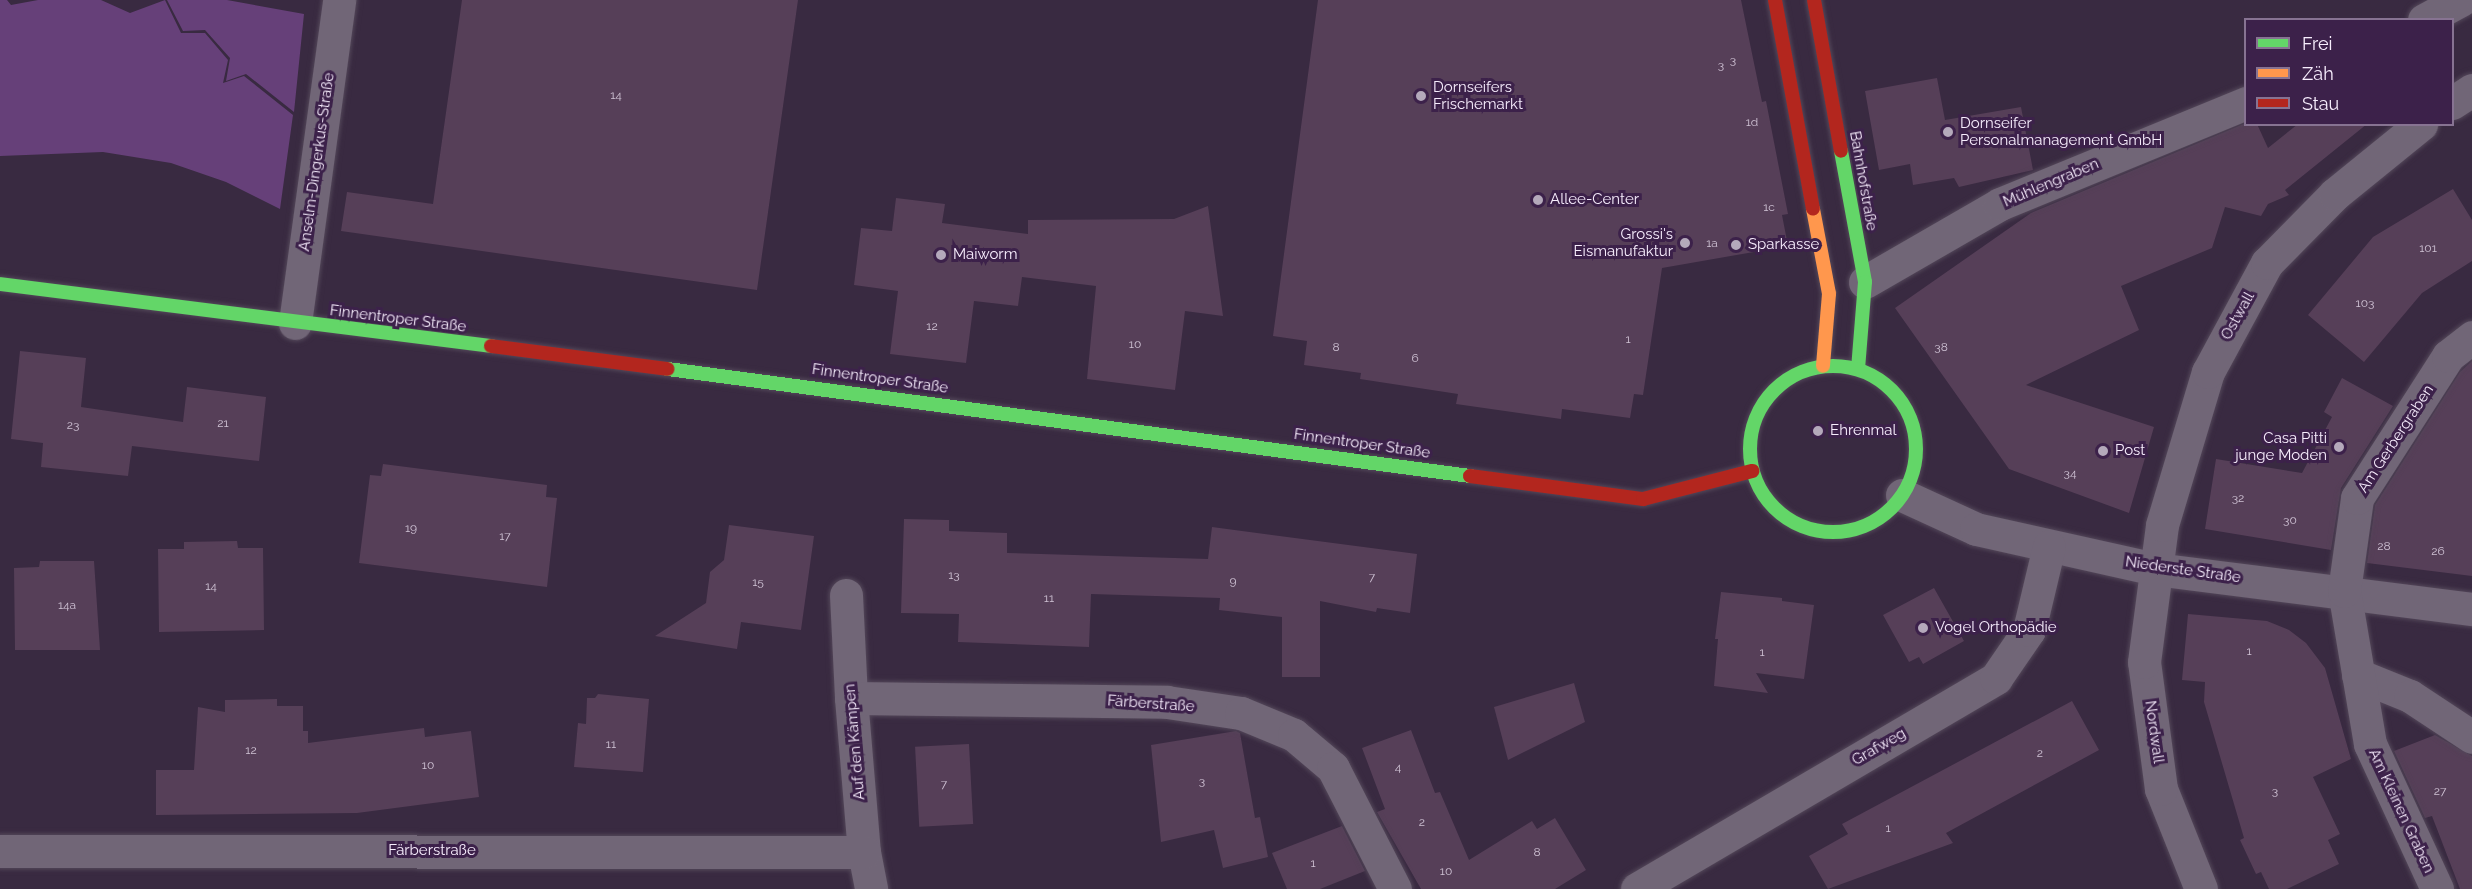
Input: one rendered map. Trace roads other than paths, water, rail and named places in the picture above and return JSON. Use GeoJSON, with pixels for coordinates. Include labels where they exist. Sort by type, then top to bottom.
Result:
{"type":"FeatureCollection","features":[{"type":"Feature","properties":{"kind":"street","name":"Anselm-Dingerkus-Straße"},"geometry":{"type":"LineString","coordinates":[[296,323],[339,0]]}},
{"type":"Feature","properties":{"kind":"street"},"geometry":{"type":"LineString","coordinates":[[1775,0],[1829,294],[1823,366]]}},
{"type":"Feature","properties":{"kind":"street","name":"Bahnhofstraße"},"geometry":{"type":"LineString","coordinates":[[1814,0],[1865,282],[1858,369]]}},
{"type":"Feature","properties":{"kind":"street"},"geometry":{"type":"LineString","coordinates":[[2428,18],[2461,0]]}},
{"type":"Feature","properties":{"kind":"street"},"geometry":{"type":"LineString","coordinates":[[2454,102],[2472,90]]}},
{"type":"Feature","properties":{"kind":"street","name":"Mühlengraben"},"geometry":{"type":"LineString","coordinates":[[1865,282],[2000,204],[2244,104]]}},
{"type":"Feature","properties":{"kind":"street","name":"Ostwall"},"geometry":{"type":"LineString","coordinates":[[2155,569],[2162,525],[2208,372],[2267,262],[2336,194],[2419,126]]}},
{"type":"Feature","properties":{"kind":"street","name":"Finnentroper Straße"},"geometry":{"type":"LineString","coordinates":[[0,284],[788,384],[1642,500],[1752,471]]}},
{"type":"Feature","properties":{"kind":"street","name":"Am Gerbergraben"},"geometry":{"type":"LineString","coordinates":[[2344,591],[2358,498],[2448,356],[2472,337]]}},
{"type":"Feature","properties":{"kind":"street"},"geometry":{"type":"LineString","coordinates":[[1823,366],[1858,369],[1881,381],[1899,399],[1912,421],[1917,446],[1913,472],[1902,495],[1884,515],[1860,527],[1833,532],[1806,528],[1782,515],[1764,495],[1752,471],[1750,443],[1756,415],[1767,399],[1795,374],[1823,366]]}},
{"type":"Feature","properties":{"kind":"street","name":"Niederste Straße"},"geometry":{"type":"LineString","coordinates":[[1902,495],[1976,529],[2155,569],[2344,591],[2472,609]]}},
{"type":"Feature","properties":{"kind":"street","name":"Grafweg"},"geometry":{"type":"LineString","coordinates":[[1637,889],[1996,678],[2029,630],[2049,546]]}},
{"type":"Feature","properties":{"kind":"street","name":"Nordwall"},"geometry":{"type":"LineString","coordinates":[[2155,569],[2144,662],[2161,789],[2201,889]]}},
{"type":"Feature","properties":{"kind":"street","name":"Am Kleinen Graben"},"geometry":{"type":"LineString","coordinates":[[2344,591],[2370,744],[2437,889]]}},
{"type":"Feature","properties":{"kind":"street","name":"Auf den Kämpen"},"geometry":{"type":"LineString","coordinates":[[846,595],[851,698],[864,852],[871,889]]}},
{"type":"Feature","properties":{"kind":"street"},"geometry":{"type":"LineString","coordinates":[[2358,675],[2410,696],[2463,731]]}},
{"type":"Feature","properties":{"kind":"street","name":"Färberstraße"},"geometry":{"type":"LineString","coordinates":[[851,698],[1167,702],[1241,713],[1294,735],[1333,768],[1395,889]]}},
{"type":"Feature","properties":{"kind":"street","name":"Färberstraße"},"geometry":{"type":"LineString","coordinates":[[0,851],[864,852]]}},
{"type":"Feature","properties":{"kind":"place","name":"Dornseifers Frischemarkt"},"geometry":{"type":"Point","coordinates":[1421,96]}},
{"type":"Feature","properties":{"kind":"place","name":"Dornseifer Personalmanagement GmbH"},"geometry":{"type":"Point","coordinates":[1948,132]}},
{"type":"Feature","properties":{"kind":"place","name":"Allee-Center"},"geometry":{"type":"Point","coordinates":[1538,200]}},
{"type":"Feature","properties":{"kind":"place","name":"Grossi's Eismanufaktur"},"geometry":{"type":"Point","coordinates":[1685,243]}},
{"type":"Feature","properties":{"kind":"place","name":"Sparkasse"},"geometry":{"type":"Point","coordinates":[1736,245]}},
{"type":"Feature","properties":{"kind":"place","name":"Maiworm"},"geometry":{"type":"Point","coordinates":[941,255]}},
{"type":"Feature","properties":{"kind":"place","name":"Ehrenmal"},"geometry":{"type":"Point","coordinates":[1818,431]}},
{"type":"Feature","properties":{"kind":"place","name":"Casa Pitti junge Moden"},"geometry":{"type":"Point","coordinates":[2339,447]}},
{"type":"Feature","properties":{"kind":"place","name":"Post"},"geometry":{"type":"Point","coordinates":[2103,451]}},
{"type":"Feature","properties":{"kind":"place","name":"Vogel Orthopädie"},"geometry":{"type":"Point","coordinates":[1923,628]}}]}
